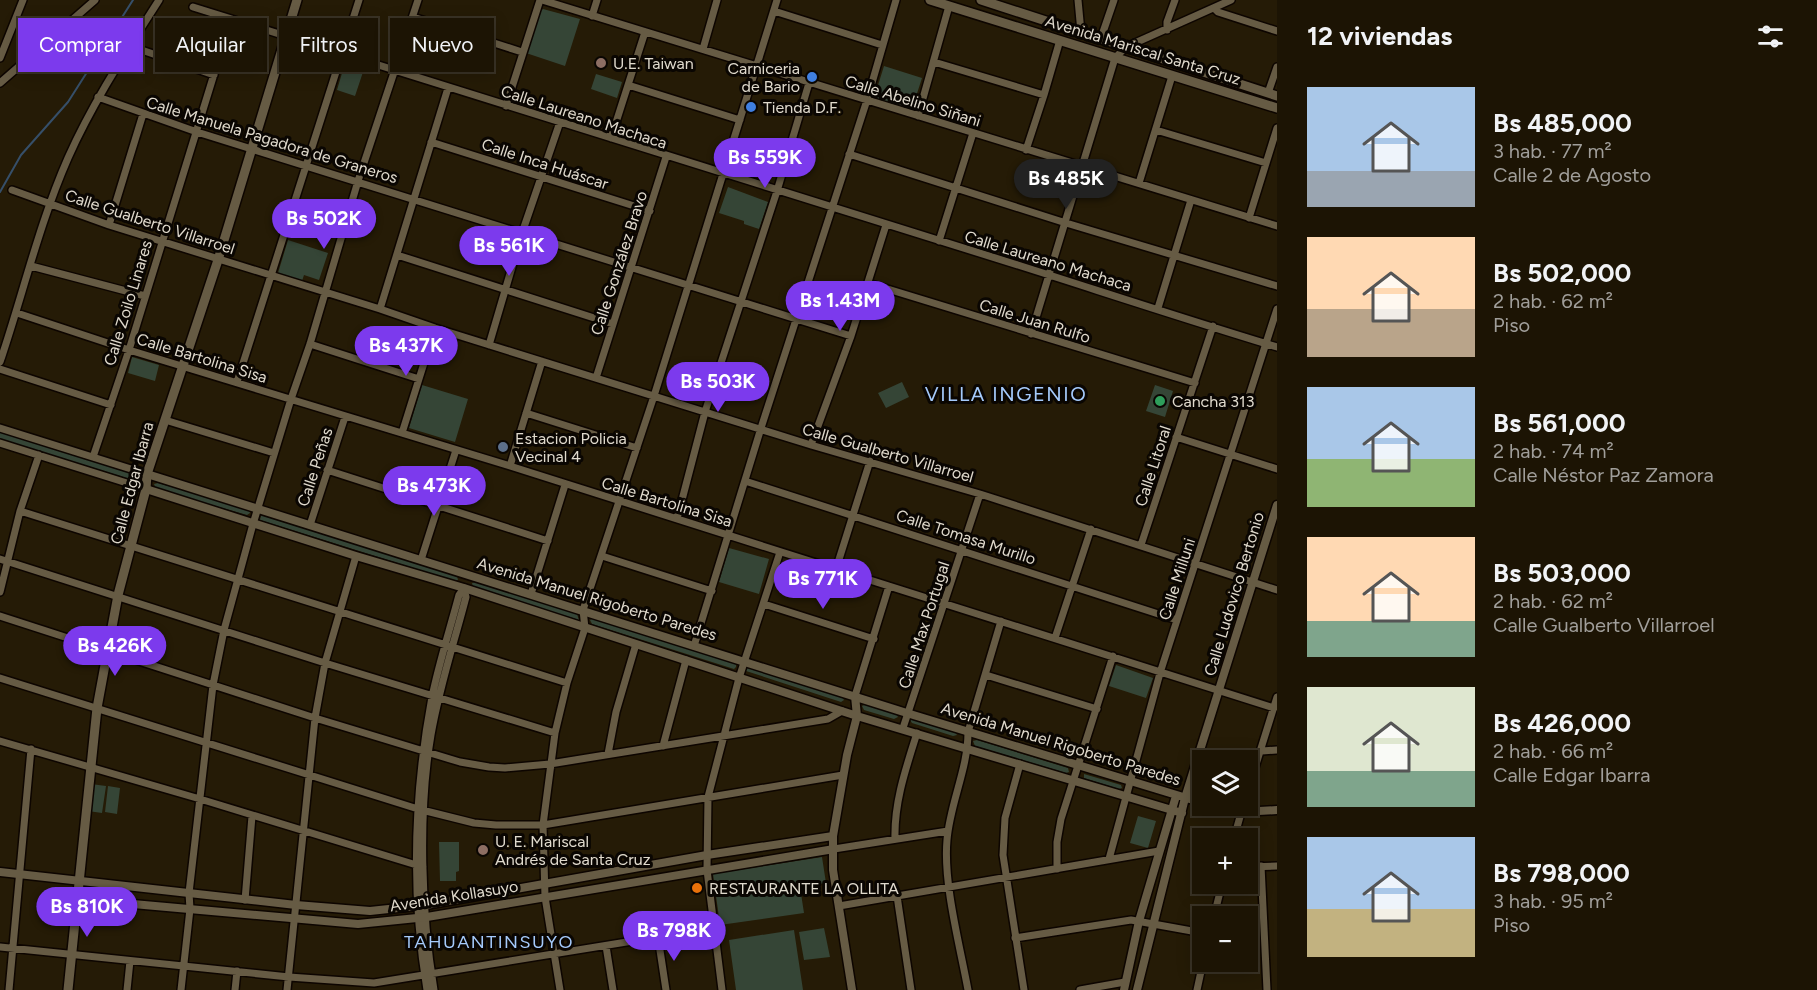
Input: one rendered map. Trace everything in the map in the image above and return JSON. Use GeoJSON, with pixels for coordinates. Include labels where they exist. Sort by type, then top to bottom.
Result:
{"type":"FeatureCollection","features":[{"type":"Feature","properties":{"kind":"main road","name":"Calle Edgar Ibarra"},"geometry":{"type":"LineString","coordinates":[[292,18],[297,0]]}},
{"type":"Feature","properties":{"kind":"main road","name":"Avenida Mariscal Santa Cruz"},"geometry":{"type":"LineString","coordinates":[[930,0],[1277,108]]}},
{"type":"Feature","properties":{"kind":"main road","name":"Avenida Mariscal Santa Cruz"},"geometry":{"type":"LineString","coordinates":[[987,1],[1273,94]]}},
{"type":"Feature","properties":{"kind":"main road","name":"Calle Edgar Ibarra"},"geometry":{"type":"LineString","coordinates":[[68,990],[97,708],[118,595],[146,489],[147,474],[218,260],[279,59]]}},
{"type":"Feature","properties":{"kind":"street"},"geometry":{"type":"LineString","coordinates":[[0,58],[23,0]]}},
{"type":"Feature","properties":{"kind":"street"},"geometry":{"type":"LineString","coordinates":[[0,83],[95,0]]}},
{"type":"Feature","properties":{"kind":"street"},"geometry":{"type":"LineString","coordinates":[[143,25],[159,0]]}},
{"type":"Feature","properties":{"kind":"street"},"geometry":{"type":"LineString","coordinates":[[353,18],[359,0]]}},
{"type":"Feature","properties":{"kind":"street"},"geometry":{"type":"LineString","coordinates":[[418,0],[413,17],[522,52]]}},
{"type":"Feature","properties":{"kind":"street"},"geometry":{"type":"LineString","coordinates":[[506,106],[541,0]]}},
{"type":"Feature","properties":{"kind":"street","name":"Calle Abelino Siñani"},"geometry":{"type":"LineString","coordinates":[[541,0],[1277,226]]}},
{"type":"Feature","properties":{"kind":"street"},"geometry":{"type":"LineString","coordinates":[[592,16],[597,0]]}},
{"type":"Feature","properties":{"kind":"street"},"geometry":{"type":"LineString","coordinates":[[703,49],[717,0]]}},
{"type":"Feature","properties":{"kind":"street"},"geometry":{"type":"LineString","coordinates":[[560,990],[545,897],[543,868],[543,825],[555,733],[567,683],[585,628],[583,610],[654,396],[777,0]]}},
{"type":"Feature","properties":{"kind":"street"},"geometry":{"type":"LineString","coordinates":[[694,646],[761,428],[867,100],[896,0]]}},
{"type":"Feature","properties":{"kind":"street"},"geometry":{"type":"LineString","coordinates":[[1078,0],[1081,32]]}},
{"type":"Feature","properties":{"kind":"street"},"geometry":{"type":"LineString","coordinates":[[1101,38],[1113,0]]}},
{"type":"Feature","properties":{"kind":"street"},"geometry":{"type":"LineString","coordinates":[[1167,30],[1167,22],[1174,0]]}},
{"type":"Feature","properties":{"kind":"street"},"geometry":{"type":"LineString","coordinates":[[1031,334],[1115,58],[1126,47],[1227,1]]}},
{"type":"Feature","properties":{"kind":"street"},"geometry":{"type":"LineString","coordinates":[[918,116],[950,6]]}},
{"type":"Feature","properties":{"kind":"street","name":"Calle Laureano Machaca"},"geometry":{"type":"LineString","coordinates":[[194,7],[228,18]]}},
{"type":"Feature","properties":{"kind":"street"},"geometry":{"type":"LineString","coordinates":[[1214,8],[1218,12],[1277,31]]}},
{"type":"Feature","properties":{"kind":"street"},"geometry":{"type":"LineString","coordinates":[[774,10],[882,45]]}},
{"type":"Feature","properties":{"kind":"street"},"geometry":{"type":"LineString","coordinates":[[611,138],[645,32]]}},
{"type":"Feature","properties":{"kind":"street"},"geometry":{"type":"LineString","coordinates":[[1026,150],[1060,40]]}},
{"type":"Feature","properties":{"kind":"street"},"geometry":{"type":"LineString","coordinates":[[143,50],[214,75]]}},
{"type":"Feature","properties":{"kind":"street"},"geometry":{"type":"LineString","coordinates":[[934,62],[1044,95]]}},
{"type":"Feature","properties":{"kind":"street"},"geometry":{"type":"LineString","coordinates":[[1273,94],[1277,67]]}},
{"type":"Feature","properties":{"kind":"street"},"geometry":{"type":"LineString","coordinates":[[0,362],[68,157],[98,97],[114,72]]}},
{"type":"Feature","properties":{"kind":"street","name":"Calle Zoilo Linares"},"geometry":{"type":"LineString","coordinates":[[93,458],[129,350],[215,72]]}},
{"type":"Feature","properties":{"kind":"street"},"geometry":{"type":"LineString","coordinates":[[237,382],[337,72]]}},
{"type":"Feature","properties":{"kind":"street"},"geometry":{"type":"LineString","coordinates":[[182,990],[190,909],[189,893],[213,684],[224,630],[274,453],[310,344],[358,181],[395,72]]}},
{"type":"Feature","properties":{"kind":"street","name":"Calle Laureano Machaca"},"geometry":{"type":"LineString","coordinates":[[395,72],[1277,347]]}},
{"type":"Feature","properties":{"kind":"street"},"geometry":{"type":"LineString","coordinates":[[1139,183],[1172,75]]}},
{"type":"Feature","properties":{"kind":"street"},"geometry":{"type":"LineString","coordinates":[[676,519],[705,412],[777,191],[809,83]]}},
{"type":"Feature","properties":{"kind":"street"},"geometry":{"type":"LineString","coordinates":[[628,85],[740,120]]}},
{"type":"Feature","properties":{"kind":"street"},"geometry":{"type":"LineString","coordinates":[[380,309],[448,88]]}},
{"type":"Feature","properties":{"kind":"street","name":"Calle Manuela Pagadora de Graneros"},"geometry":{"type":"LineString","coordinates":[[98,97],[197,132],[851,336]]}},
{"type":"Feature","properties":{"kind":"street"},"geometry":{"type":"LineString","coordinates":[[109,225],[143,114]]}},
{"type":"Feature","properties":{"kind":"street"},"geometry":{"type":"LineString","coordinates":[[489,345],[540,176],[560,122]]}},
{"type":"Feature","properties":{"kind":"street"},"geometry":{"type":"LineString","coordinates":[[1250,218],[1277,128]]}},
{"type":"Feature","properties":{"kind":"street"},"geometry":{"type":"LineString","coordinates":[[1156,130],[1266,163]]}},
{"type":"Feature","properties":{"kind":"street"},"geometry":{"type":"LineString","coordinates":[[939,241],[973,133]]}},
{"type":"Feature","properties":{"kind":"street","name":"Calle Inca Huáscar"},"geometry":{"type":"LineString","coordinates":[[431,142],[650,211]]}},
{"type":"Feature","properties":{"kind":"street"},"geometry":{"type":"LineString","coordinates":[[849,154],[1277,286]]}},
{"type":"Feature","properties":{"kind":"street","name":"Calle González Bravo"},"geometry":{"type":"LineString","coordinates":[[596,378],[666,157]]}},
{"type":"Feature","properties":{"kind":"street","name":"Calle Gualberto Villarroel"},"geometry":{"type":"LineString","coordinates":[[12,190],[109,225],[162,240],[218,260],[811,445],[980,494],[1277,590]]}},
{"type":"Feature","properties":{"kind":"street"},"geometry":{"type":"LineString","coordinates":[[1158,309],[1191,200]]}},
{"type":"Feature","properties":{"kind":"street"},"geometry":{"type":"LineString","coordinates":[[811,445],[851,336],[886,225]]}},
{"type":"Feature","properties":{"kind":"street"},"geometry":{"type":"LineString","coordinates":[[397,255],[613,324]]}},
{"type":"Feature","properties":{"kind":"street"},"geometry":{"type":"LineString","coordinates":[[31,266],[145,296]]}},
{"type":"Feature","properties":{"kind":"street","name":"Calle Juan Rulfo"},"geometry":{"type":"LineString","coordinates":[[868,283],[1195,383]]}},
{"type":"Feature","properties":{"kind":"street","name":"Calle Milluni"},"geometry":{"type":"LineString","coordinates":[[1109,860],[1160,673],[1277,309]]}},
{"type":"Feature","properties":{"kind":"street","name":"Calle Bartolina Sisa"},"geometry":{"type":"LineString","coordinates":[[17,312],[129,350],[510,466],[1113,656],[1160,673],[1219,691],[1276,701]]}},
{"type":"Feature","properties":{"kind":"street","name":"Calle Litoral"},"geometry":{"type":"LineString","coordinates":[[1141,545],[1213,326]]}},
{"type":"Feature","properties":{"kind":"street"},"geometry":{"type":"LineString","coordinates":[[402,433],[435,328]]}},
{"type":"Feature","properties":{"kind":"street"},"geometry":{"type":"LineString","coordinates":[[310,344],[418,379]]}},
{"type":"Feature","properties":{"kind":"street"},"geometry":{"type":"LineString","coordinates":[[510,466],[542,361]]}},
{"type":"Feature","properties":{"kind":"street"},"geometry":{"type":"LineString","coordinates":[[0,369],[111,405]]}},
{"type":"Feature","properties":{"kind":"street"},"geometry":{"type":"LineString","coordinates":[[526,413],[637,448]]}},
{"type":"Feature","properties":{"kind":"street","name":"Calle Peñas"},"geometry":{"type":"LineString","coordinates":[[310,525],[345,417]]}},
{"type":"Feature","properties":{"kind":"street"},"geometry":{"type":"LineString","coordinates":[[165,420],[274,453]]}},
{"type":"Feature","properties":{"kind":"street","name":"Avenida Manuel Rigoberto Paredes"},"geometry":{"type":"LineString","coordinates":[[0,428],[909,714],[1192,800]]}},
{"type":"Feature","properties":{"kind":"street"},"geometry":{"type":"LineString","coordinates":[[1176,437],[1277,469]]}},
{"type":"Feature","properties":{"kind":"street","name":"Avenida Manuel Rigoberto Paredes"},"geometry":{"type":"LineString","coordinates":[[0,443],[253,524],[464,588],[857,716],[1182,813]]}},
{"type":"Feature","properties":{"kind":"street"},"geometry":{"type":"LineString","coordinates":[[421,560],[456,450]]}},
{"type":"Feature","properties":{"kind":"street"},"geometry":{"type":"LineString","coordinates":[[0,592],[3,560],[39,455]]}},
{"type":"Feature","properties":{"kind":"street"},"geometry":{"type":"LineString","coordinates":[[836,569],[870,461]]}},
{"type":"Feature","properties":{"kind":"street"},"geometry":{"type":"LineString","coordinates":[[327,470],[548,541]]}},
{"type":"Feature","properties":{"kind":"street","name":"Calle Tomasa Murillo"},"geometry":{"type":"LineString","coordinates":[[745,481],[1178,620]]}},
{"type":"Feature","properties":{"kind":"street"},"geometry":{"type":"LineString","coordinates":[[531,594],[565,485]]}},
{"type":"Feature","properties":{"kind":"street","name":"Calle Max Portugal"},"geometry":{"type":"LineString","coordinates":[[903,728],[980,494]]}},
{"type":"Feature","properties":{"kind":"street","name":"Calle Ludovico Bertonio"},"geometry":{"type":"LineString","coordinates":[[1181,797],[1219,691],[1277,505]]}},
{"type":"Feature","properties":{"kind":"street"},"geometry":{"type":"LineString","coordinates":[[20,511],[567,683]]}},
{"type":"Feature","properties":{"kind":"street"},"geometry":{"type":"LineString","coordinates":[[1055,638],[1091,529]]}},
{"type":"Feature","properties":{"kind":"street"},"geometry":{"type":"LineString","coordinates":[[722,990],[706,870],[708,797],[739,678],[780,552]]}},
{"type":"Feature","properties":{"kind":"street"},"geometry":{"type":"LineString","coordinates":[[287,990],[315,718],[325,663],[356,556]]}},
{"type":"Feature","properties":{"kind":"street"},"geometry":{"type":"LineString","coordinates":[[602,556],[712,591]]}},
{"type":"Feature","properties":{"kind":"street"},"geometry":{"type":"LineString","coordinates":[[3,560],[325,663],[555,733]]}},
{"type":"Feature","properties":{"kind":"street"},"geometry":{"type":"LineString","coordinates":[[426,990],[428,976],[420,866],[421,810],[426,752],[436,695],[466,597],[464,588],[468,574]]}},
{"type":"Feature","properties":{"kind":"street"},"geometry":{"type":"LineString","coordinates":[[852,990],[833,870],[833,836],[843,775],[857,716],[855,696],[889,586]]}},
{"type":"Feature","properties":{"kind":"street"},"geometry":{"type":"LineString","coordinates":[[764,604],[874,639]]}},
{"type":"Feature","properties":{"kind":"street"},"geometry":{"type":"LineString","coordinates":[[0,616],[315,718],[460,762],[489,767],[550,764],[723,737],[828,719],[842,711]]}},
{"type":"Feature","properties":{"kind":"street"},"geometry":{"type":"LineString","coordinates":[[968,990],[950,888],[946,854],[948,831],[951,810],[968,748],[968,732],[1001,621]]}},
{"type":"Feature","properties":{"kind":"street"},"geometry":{"type":"LineString","coordinates":[[608,754],[616,712],[636,644]]}},
{"type":"Feature","properties":{"kind":"street"},"geometry":{"type":"LineString","coordinates":[[1057,869],[1059,829],[1113,656]]}},
{"type":"Feature","properties":{"kind":"street"},"geometry":{"type":"LineString","coordinates":[[663,746],[686,660]]}},
{"type":"Feature","properties":{"kind":"street"},"geometry":{"type":"LineString","coordinates":[[986,675],[1097,709]]}},
{"type":"Feature","properties":{"kind":"street"},"geometry":{"type":"LineString","coordinates":[[0,678],[309,777],[421,810],[485,824],[543,825],[843,775]]}},
{"type":"Feature","properties":{"kind":"street"},"geometry":{"type":"LineString","coordinates":[[1258,761],[1276,701]]}},
{"type":"Feature","properties":{"kind":"street"},"geometry":{"type":"LineString","coordinates":[[895,839],[896,808],[917,733]]}},
{"type":"Feature","properties":{"kind":"street"},"geometry":{"type":"LineString","coordinates":[[0,741],[420,866]]}},
{"type":"Feature","properties":{"kind":"street"},"geometry":{"type":"LineString","coordinates":[[9,990],[32,749]]}},
{"type":"Feature","properties":{"kind":"street"},"geometry":{"type":"LineString","coordinates":[[1262,750],[1277,750]]}},
{"type":"Feature","properties":{"kind":"street"},"geometry":{"type":"LineString","coordinates":[[1020,764],[1005,818],[1003,855],[1024,990]]}},
{"type":"Feature","properties":{"kind":"street"},"geometry":{"type":"LineString","coordinates":[[1080,990],[1124,986],[1139,921],[1171,810],[1181,797]]}},
{"type":"Feature","properties":{"kind":"street"},"geometry":{"type":"LineString","coordinates":[[1137,990],[1182,813],[1181,797]]}},
{"type":"Feature","properties":{"kind":"street"},"geometry":{"type":"LineString","coordinates":[[1258,809],[1277,810]]}},
{"type":"Feature","properties":{"kind":"street"},"geometry":{"type":"LineString","coordinates":[[245,900],[252,816]]}},
{"type":"Feature","properties":{"kind":"street"},"geometry":{"type":"LineString","coordinates":[[834,849],[948,831]]}},
{"type":"Feature","properties":{"kind":"street","name":"Avenida Kollasuyo"},"geometry":{"type":"LineString","coordinates":[[0,872],[245,900],[370,911],[422,905],[707,855],[833,836]]}},
{"type":"Feature","properties":{"kind":"street","name":"Avenida Kollasuyo"},"geometry":{"type":"LineString","coordinates":[[77,899],[358,924],[423,917],[834,849]]}},
{"type":"Feature","properties":{"kind":"street"},"geometry":{"type":"LineString","coordinates":[[839,906],[1159,851]]}},
{"type":"Feature","properties":{"kind":"street"},"geometry":{"type":"LineString","coordinates":[[1277,866],[1261,867],[1265,990],[1277,989]]}},
{"type":"Feature","properties":{"kind":"street"},"geometry":{"type":"LineString","coordinates":[[897,896],[911,990]]}},
{"type":"Feature","properties":{"kind":"street"},"geometry":{"type":"LineString","coordinates":[[1015,938],[1131,920],[1192,931]]}},
{"type":"Feature","properties":{"kind":"street"},"geometry":{"type":"LineString","coordinates":[[0,947],[362,984],[428,976],[713,928]]}},
{"type":"Feature","properties":{"kind":"street"},"geometry":{"type":"LineString","coordinates":[[658,937],[666,990]]}},
{"type":"Feature","properties":{"kind":"street"},"geometry":{"type":"LineString","coordinates":[[606,946],[613,990]]}},
{"type":"Feature","properties":{"kind":"street"},"geometry":{"type":"LineString","coordinates":[[127,990],[130,961]]}},
{"type":"Feature","properties":{"kind":"street"},"geometry":{"type":"LineString","coordinates":[[235,990],[237,971]]}},
{"type":"Feature","properties":{"kind":"street"},"geometry":{"type":"LineString","coordinates":[[1197,990],[1201,972]]}},
{"type":"Feature","properties":{"kind":"street"},"geometry":{"type":"LineString","coordinates":[[428,976],[434,990]]}},
{"type":"Feature","properties":{"kind":"green space"},"geometry":{"type":"Polygon","coordinates":[[[543,9],[580,19],[565,66],[526,53],[540,11],[543,9]]]}},
{"type":"Feature","properties":{"kind":"green space"},"geometry":{"type":"Polygon","coordinates":[[[884,66],[922,78],[912,109],[874,98],[884,66]]]}},
{"type":"Feature","properties":{"kind":"green space"},"geometry":{"type":"Polygon","coordinates":[[[342,72],[363,72],[355,96],[337,90],[342,72]]]}},
{"type":"Feature","properties":{"kind":"green space"},"geometry":{"type":"Polygon","coordinates":[[[596,74],[622,82],[617,98],[591,89],[596,74]]]}},
{"type":"Feature","properties":{"kind":"green space"},"geometry":{"type":"Polygon","coordinates":[[[728,187],[768,202],[759,229],[744,224],[744,221],[719,213],[728,187]]]}},
{"type":"Feature","properties":{"kind":"green space"},"geometry":{"type":"Polygon","coordinates":[[[288,240],[328,253],[319,280],[304,275],[302,281],[278,273],[288,240]]]}},
{"type":"Feature","properties":{"kind":"green space"},"geometry":{"type":"Polygon","coordinates":[[[132,357],[159,365],[155,381],[128,373],[132,357]]]}},
{"type":"Feature","properties":{"kind":"green space"},"geometry":{"type":"Polygon","coordinates":[[[902,382],[909,397],[886,408],[878,393],[902,382]]]}},
{"type":"Feature","properties":{"kind":"green space"},"geometry":{"type":"Polygon","coordinates":[[[422,385],[468,399],[455,442],[409,428],[422,385]]]}},
{"type":"Feature","properties":{"kind":"green space","name":"Cancha 313"},"geometry":{"type":"Polygon","coordinates":[[[1155,385],[1173,391],[1165,417],[1146,411],[1155,385]]]}},
{"type":"Feature","properties":{"kind":"green space"},"geometry":{"type":"Polygon","coordinates":[[[0,432],[138,475],[140,479],[136,481],[0,439],[0,432]]]}},
{"type":"Feature","properties":{"kind":"green space"},"geometry":{"type":"Polygon","coordinates":[[[158,483],[249,509],[250,513],[247,515],[156,489],[154,484],[158,483]]]}},
{"type":"Feature","properties":{"kind":"green space"},"geometry":{"type":"Polygon","coordinates":[[[261,515],[457,576],[458,580],[455,581],[260,520],[261,515]]]}},
{"type":"Feature","properties":{"kind":"green space"},"geometry":{"type":"Polygon","coordinates":[[[729,548],[769,559],[759,594],[719,582],[729,548]]]}},
{"type":"Feature","properties":{"kind":"green space"},"geometry":{"type":"Polygon","coordinates":[[[475,582],[577,614],[579,620],[473,587],[472,583],[475,582]]]}},
{"type":"Feature","properties":{"kind":"green space"},"geometry":{"type":"Polygon","coordinates":[[[594,618],[736,664],[736,667],[734,669],[592,624],[590,620],[594,618]]]}},
{"type":"Feature","properties":{"kind":"green space"},"geometry":{"type":"Polygon","coordinates":[[[1116,665],[1153,678],[1146,698],[1109,686],[1116,665]]]}},
{"type":"Feature","properties":{"kind":"green space"},"geometry":{"type":"Polygon","coordinates":[[[747,666],[842,697],[844,700],[841,702],[746,671],[744,668],[747,666]]]}},
{"type":"Feature","properties":{"kind":"green space"},"geometry":{"type":"Polygon","coordinates":[[[866,704],[896,714],[898,717],[894,719],[864,710],[862,706],[866,704]]]}},
{"type":"Feature","properties":{"kind":"green space"},"geometry":{"type":"Polygon","coordinates":[[[913,718],[954,731],[957,735],[953,736],[912,723],[910,720],[913,718]]]}},
{"type":"Feature","properties":{"kind":"green space"},"geometry":{"type":"Polygon","coordinates":[[[977,740],[1068,768],[1069,772],[975,746],[973,741],[977,740]]]}},
{"type":"Feature","properties":{"kind":"green space"},"geometry":{"type":"Polygon","coordinates":[[[1084,774],[1121,785],[1122,788],[1084,778],[1084,774]]]}},
{"type":"Feature","properties":{"kind":"green space"},"geometry":{"type":"Polygon","coordinates":[[[91,784],[106,786],[102,813],[88,811],[91,784]]]}},
{"type":"Feature","properties":{"kind":"green space"},"geometry":{"type":"Polygon","coordinates":[[[108,786],[120,788],[117,814],[105,812],[108,786]]]}},
{"type":"Feature","properties":{"kind":"green space"},"geometry":{"type":"Polygon","coordinates":[[[1138,816],[1156,821],[1148,848],[1130,843],[1138,816]]]}},
{"type":"Feature","properties":{"kind":"green space"},"geometry":{"type":"Polygon","coordinates":[[[439,842],[459,842],[459,871],[456,872],[456,881],[440,881],[439,842]]]}},
{"type":"Feature","properties":{"kind":"green space"},"geometry":{"type":"Polygon","coordinates":[[[822,857],[826,883],[800,887],[804,913],[720,925],[713,874],[822,857]]]}},
{"type":"Feature","properties":{"kind":"green space"},"geometry":{"type":"Polygon","coordinates":[[[824,928],[830,957],[804,960],[799,932],[824,928]]]}},
{"type":"Feature","properties":{"kind":"green space"},"geometry":{"type":"Polygon","coordinates":[[[794,930],[803,990],[736,990],[729,940],[794,930]]]}},
{"type":"Feature","properties":{"kind":"waterway"},"geometry":{"type":"LineString","coordinates":[[0,192],[21,155],[68,102],[133,0]]}},
{"type":"Feature","properties":{"kind":"place","name":"U.E. Taiwan"},"geometry":{"type":"Point","coordinates":[601,63]}},
{"type":"Feature","properties":{"kind":"place","name":"Carniceria de Bario"},"geometry":{"type":"Point","coordinates":[812,77]}},
{"type":"Feature","properties":{"kind":"place","name":"Tienda D.F."},"geometry":{"type":"Point","coordinates":[751,107]}},
{"type":"Feature","properties":{"kind":"place","name":"Cancha 313"},"geometry":{"type":"Point","coordinates":[1160,401]}},
{"type":"Feature","properties":{"kind":"place","name":"Estacion Policia Vecinal 4"},"geometry":{"type":"Point","coordinates":[503,447]}},
{"type":"Feature","properties":{"kind":"place","name":"U. E. Mariscal Andrés de Santa Cruz"},"geometry":{"type":"Point","coordinates":[483,850]}},
{"type":"Feature","properties":{"kind":"place","name":"RESTAURANTE LA OLLITA"},"geometry":{"type":"Point","coordinates":[697,888]}},
{"type":"Feature","properties":{"kind":"district","name":"VILLA INGENIO"},"geometry":{"type":"Point","coordinates":[1006,394]}},
{"type":"Feature","properties":{"kind":"district","name":"TAHUANTINSUYO"},"geometry":{"type":"Point","coordinates":[489,942]}}]}
